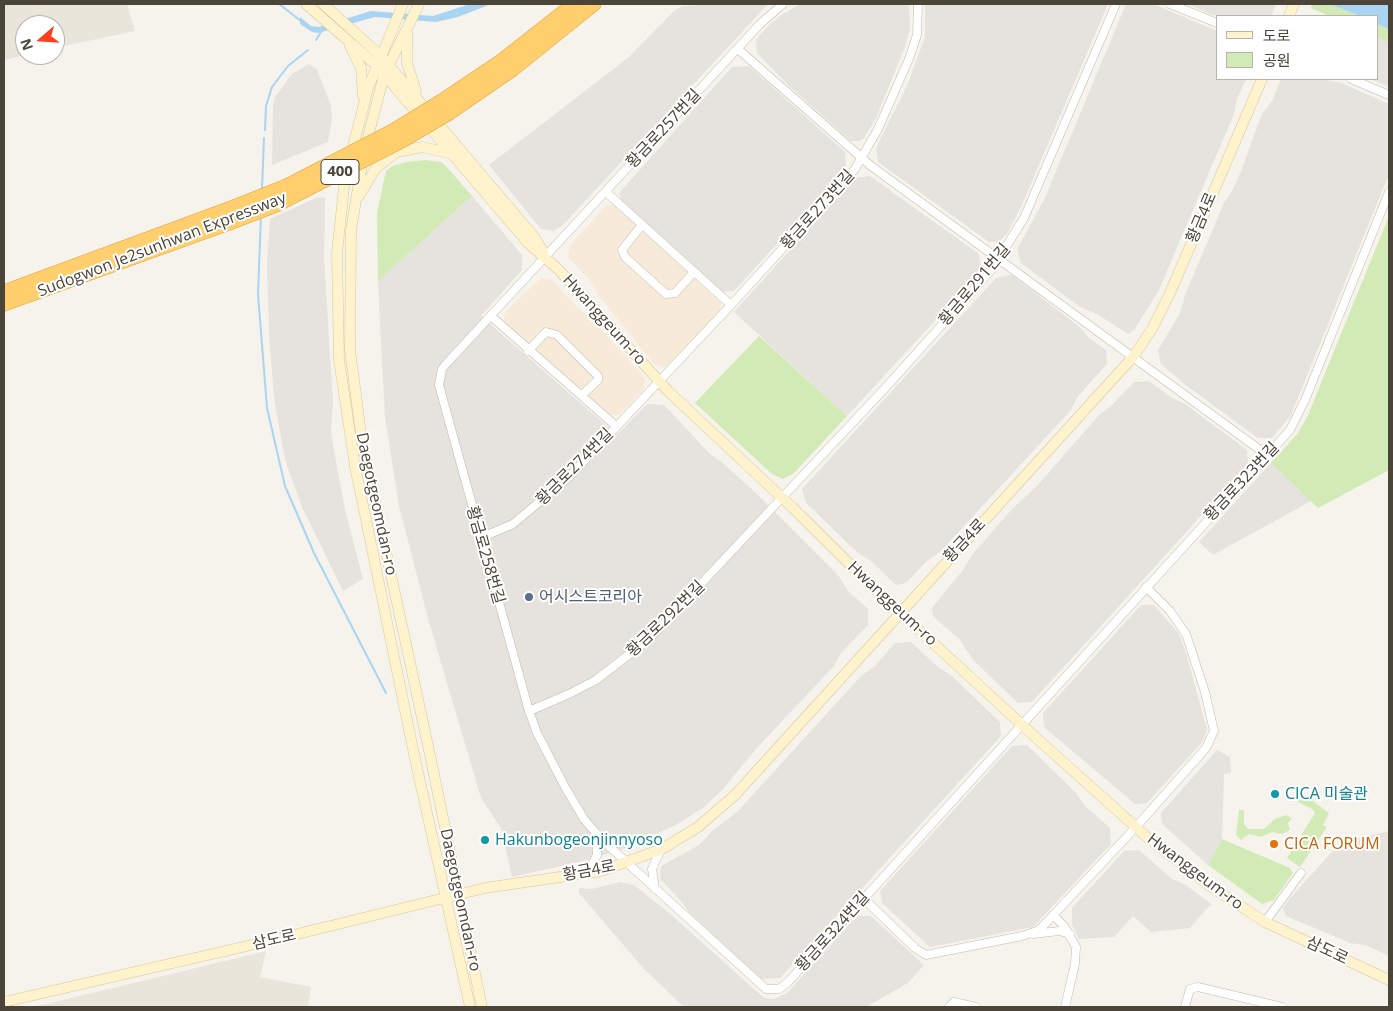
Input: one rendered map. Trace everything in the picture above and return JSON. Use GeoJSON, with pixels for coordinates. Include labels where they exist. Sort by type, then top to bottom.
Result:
{"type":"FeatureCollection","features":[{"type":"Feature","properties":{"kind":"highway","name":"Sudogwon Je2sunhwan Expressway"},"geometry":{"type":"LineString","coordinates":[[4,304],[229,224],[276,205],[405,139],[574,4]]}},
{"type":"Feature","properties":{"kind":"highway","name":"Sudogwon Je2sunhwan Expressway"},"geometry":{"type":"LineString","coordinates":[[4,292],[287,186],[393,131],[446,108],[513,69],[594,4]]}},
{"type":"Feature","properties":{"kind":"street","name":"황금로257번길"},"geometry":{"type":"LineString","coordinates":[[546,257],[760,24],[783,4]]}},
{"type":"Feature","properties":{"kind":"street","name":"황금로273번길"},"geometry":{"type":"LineString","coordinates":[[659,382],[825,203],[862,159],[878,129],[909,60],[917,35],[918,4]]}},
{"type":"Feature","properties":{"kind":"street","name":"황금로291번길"},"geometry":{"type":"LineString","coordinates":[[782,498],[1000,259],[1024,218],[1116,4]]}},
{"type":"Feature","properties":{"kind":"street"},"geometry":{"type":"LineString","coordinates":[[1170,4],[1216,23]]}},
{"type":"Feature","properties":{"kind":"street","name":"Daegotgeomdan-ro"},"geometry":{"type":"LineString","coordinates":[[402,5],[376,65],[345,178],[340,214],[337,292],[339,360],[355,466],[470,1007]]}},
{"type":"Feature","properties":{"kind":"street","name":"Daegotgeomdan-ro"},"geometry":{"type":"LineString","coordinates":[[418,5],[406,33],[386,70],[364,152],[354,206],[350,258],[349,314],[354,389],[364,450],[482,1007]]}},
{"type":"Feature","properties":{"kind":"street","name":"Hwanggeum-ro"},"geometry":{"type":"LineString","coordinates":[[326,6],[380,55],[386,70],[452,154],[528,243],[546,257],[604,318],[659,382],[900,613],[1136,827],[1204,881],[1265,922]]}},
{"type":"Feature","properties":{"kind":"street","name":"Hwanggeum-ro"},"geometry":{"type":"LineString","coordinates":[[309,7],[350,45],[376,65],[386,70],[422,104],[534,238],[546,257]]}},
{"type":"Feature","properties":{"kind":"street"},"geometry":{"type":"LineString","coordinates":[[406,33],[409,73],[422,104]]}},
{"type":"Feature","properties":{"kind":"street"},"geometry":{"type":"LineString","coordinates":[[350,45],[362,74],[363,107]]}},
{"type":"Feature","properties":{"kind":"street"},"geometry":{"type":"LineString","coordinates":[[738,49],[862,159],[1267,455]]}},
{"type":"Feature","properties":{"kind":"street","name":"황금4로"},"geometry":{"type":"LineString","coordinates":[[544,879],[587,874],[626,863],[662,848],[698,827],[735,795],[1133,358],[1152,329],[1170,293],[1262,80]]}},
{"type":"Feature","properties":{"kind":"street"},"geometry":{"type":"LineString","coordinates":[[1353,80],[1389,95]]}},
{"type":"Feature","properties":{"kind":"street"},"geometry":{"type":"LineString","coordinates":[[354,206],[376,168],[397,152],[422,147],[452,154]]}},
{"type":"Feature","properties":{"kind":"street"},"geometry":{"type":"LineString","coordinates":[[606,192],[731,305]]}},
{"type":"Feature","properties":{"kind":"street","name":"황금로323번길"},"geometry":{"type":"LineString","coordinates":[[1021,723],[1290,430],[1300,412],[1389,192]]}},
{"type":"Feature","properties":{"kind":"street"},"geometry":{"type":"LineString","coordinates":[[642,225],[622,250],[624,257],[664,293],[670,295],[675,293],[694,272]]}},
{"type":"Feature","properties":{"kind":"street","name":"황금로258번길"},"geometry":{"type":"LineString","coordinates":[[546,257],[442,369],[439,385],[480,538],[529,711],[537,733],[581,814],[596,833],[626,863]]}},
{"type":"Feature","properties":{"kind":"street"},"geometry":{"type":"LineString","coordinates":[[492,317],[528,351],[582,395],[616,426]]}},
{"type":"Feature","properties":{"kind":"street"},"geometry":{"type":"LineString","coordinates":[[528,351],[546,332],[554,332],[596,371],[598,380],[582,395]]}},
{"type":"Feature","properties":{"kind":"street","name":"황금로274번길"},"geometry":{"type":"LineString","coordinates":[[480,538],[504,529],[542,502],[569,477],[659,382]]}},
{"type":"Feature","properties":{"kind":"street","name":"황금로292번길"},"geometry":{"type":"LineString","coordinates":[[529,711],[583,688],[635,651],[667,621],[782,498]]}},
{"type":"Feature","properties":{"kind":"street"},"geometry":{"type":"LineString","coordinates":[[1031,934],[1037,931],[1054,915],[1136,827],[1206,748],[1214,731],[1201,678],[1186,634],[1170,611],[1146,587]]}},
{"type":"Feature","properties":{"kind":"street","name":"황금로324번길"},"geometry":{"type":"LineString","coordinates":[[626,863],[762,987],[770,990],[778,989],[788,982],[1021,723]]}},
{"type":"Feature","properties":{"kind":"street"},"geometry":{"type":"LineString","coordinates":[[587,874],[597,855],[596,833]]}},
{"type":"Feature","properties":{"kind":"street"},"geometry":{"type":"LineString","coordinates":[[655,890],[652,869],[662,848]]}},
{"type":"Feature","properties":{"kind":"street"},"geometry":{"type":"LineString","coordinates":[[1265,922],[1301,873]]}},
{"type":"Feature","properties":{"kind":"street","name":"삼도로"},"geometry":{"type":"LineString","coordinates":[[4,1002],[511,883],[544,879]]}},
{"type":"Feature","properties":{"kind":"street"},"geometry":{"type":"LineString","coordinates":[[863,898],[915,948],[926,955],[1031,934],[1059,931],[1070,934]]}},
{"type":"Feature","properties":{"kind":"street"},"geometry":{"type":"LineString","coordinates":[[1063,904],[1064,926]]}},
{"type":"Feature","properties":{"kind":"street"},"geometry":{"type":"LineString","coordinates":[[1054,915],[1074,941],[1076,956],[1065,1007]]}},
{"type":"Feature","properties":{"kind":"street","name":"삼도로"},"geometry":{"type":"LineString","coordinates":[[1265,922],[1389,980]]}},
{"type":"Feature","properties":{"kind":"street"},"geometry":{"type":"LineString","coordinates":[[1185,1007],[1190,989],[1198,987],[1282,1007]]}},
{"type":"Feature","properties":{"kind":"street"},"geometry":{"type":"LineString","coordinates":[[949,1007],[954,1002],[976,1007]]}},
{"type":"Feature","properties":{"kind":"shaded area"},"geometry":{"type":"Polygon","coordinates":[[[4,4],[127,4],[135,31],[65,46],[65,15],[15,15],[15,57],[4,60],[4,4]]]}},
{"type":"Feature","properties":{"kind":"shaded area"},"geometry":{"type":"Polygon","coordinates":[[[768,4],[562,226],[553,231],[541,229],[489,165],[629,57],[674,11],[683,6],[768,4]]]}},
{"type":"Feature","properties":{"kind":"shaded area"},"geometry":{"type":"Polygon","coordinates":[[[800,4],[909,4],[910,29],[905,47],[876,118],[864,138],[860,141],[851,141],[789,86],[757,53],[756,40],[765,29],[781,15],[800,4]]]}},
{"type":"Feature","properties":{"kind":"shaded area"},"geometry":{"type":"Polygon","coordinates":[[[925,4],[1108,4],[1021,207],[1007,234],[998,242],[989,242],[878,162],[876,148],[907,86],[925,37],[925,4]]]}},
{"type":"Feature","properties":{"kind":"shaded area"},"geometry":{"type":"Polygon","coordinates":[[[1126,4],[1153,4],[1216,31],[1216,80],[1246,80],[1237,99],[1234,114],[1158,292],[1134,330],[1128,334],[1097,314],[1080,307],[1021,263],[1017,249],[1044,200],[1126,4]]]}},
{"type":"Feature","properties":{"kind":"shaded area"},"geometry":{"type":"Polygon","coordinates":[[[1188,4],[1276,4],[1271,15],[1212,15],[1188,4]]]}},
{"type":"Feature","properties":{"kind":"shaded area"},"geometry":{"type":"Polygon","coordinates":[[[1378,38],[1389,43],[1389,87],[1372,80],[1378,80],[1378,38]]]}},
{"type":"Feature","properties":{"kind":"shaded area"},"geometry":{"type":"Polygon","coordinates":[[[309,64],[317,69],[331,106],[332,119],[328,142],[272,165],[273,106],[275,97],[292,74],[309,64]]]}},
{"type":"Feature","properties":{"kind":"shaded area"},"geometry":{"type":"Polygon","coordinates":[[[749,66],[845,152],[846,168],[734,291],[721,292],[622,202],[619,193],[732,67],[749,66]]]}},
{"type":"Feature","properties":{"kind":"shaded area"},"geometry":{"type":"Polygon","coordinates":[[[1281,80],[1327,80],[1341,83],[1389,104],[1389,174],[1291,415],[1272,438],[1258,438],[1187,386],[1161,364],[1158,350],[1180,313],[1185,295],[1224,203],[1241,171],[1262,114],[1272,101],[1281,80]]]}},
{"type":"Feature","properties":{"kind":"shaded area"},"geometry":{"type":"Polygon","coordinates":[[[870,176],[979,254],[981,271],[847,416],[734,312],[855,178],[870,176]]]}},
{"type":"Feature","properties":{"kind":"shaded area"},"geometry":{"type":"Polygon","coordinates":[[[472,196],[522,255],[522,270],[481,316],[617,435],[647,404],[664,405],[710,454],[758,495],[838,575],[848,591],[868,609],[868,625],[842,652],[833,667],[755,750],[723,789],[703,808],[674,826],[620,850],[583,861],[512,877],[501,828],[481,798],[429,622],[399,506],[385,417],[378,281],[472,196]]]}},
{"type":"Feature","properties":{"kind":"shaded area"},"geometry":{"type":"Polygon","coordinates":[[[318,197],[325,198],[324,258],[333,404],[331,430],[345,510],[363,579],[343,591],[302,507],[285,460],[274,398],[269,333],[267,264],[270,219],[318,197]]]}},
{"type":"Feature","properties":{"kind":"shaded area"},"geometry":{"type":"Polygon","coordinates":[[[607,205],[615,205],[621,210],[721,303],[720,311],[663,368],[654,364],[600,297],[591,282],[568,257],[570,245],[607,205]]]}},
{"type":"Feature","properties":{"kind":"shaded area"},"geometry":{"type":"Polygon","coordinates":[[[1012,275],[1081,328],[1090,339],[1106,350],[1107,364],[1078,396],[1071,410],[941,551],[927,561],[906,583],[896,585],[871,561],[858,553],[806,503],[802,489],[996,278],[1012,275]]]}},
{"type":"Feature","properties":{"kind":"shaded area"},"geometry":{"type":"Polygon","coordinates":[[[541,278],[551,279],[580,310],[595,322],[643,376],[645,381],[643,390],[619,415],[610,415],[504,323],[504,315],[509,308],[541,278]]]}},
{"type":"Feature","properties":{"kind":"shaded area"},"geometry":{"type":"Polygon","coordinates":[[[1149,381],[1172,398],[1185,404],[1247,450],[1248,464],[1032,702],[1018,703],[973,660],[960,640],[933,616],[932,608],[963,570],[971,556],[1013,508],[1037,486],[1099,415],[1111,406],[1134,382],[1149,381]]]}},
{"type":"Feature","properties":{"kind":"shaded area"},"geometry":{"type":"Polygon","coordinates":[[[1271,463],[1311,501],[1213,555],[1199,542],[1271,463]]]}},
{"type":"Feature","properties":{"kind":"shaded area"},"geometry":{"type":"Polygon","coordinates":[[[1141,605],[1154,605],[1179,634],[1207,729],[1203,741],[1147,803],[1135,804],[1044,727],[1043,713],[1141,605]]]}},
{"type":"Feature","properties":{"kind":"shaded area"},"geometry":{"type":"Polygon","coordinates":[[[911,642],[939,668],[952,676],[1000,722],[1001,736],[780,978],[761,979],[689,912],[660,879],[661,866],[699,845],[711,832],[738,811],[862,675],[874,667],[895,643],[911,642]]]}},
{"type":"Feature","properties":{"kind":"shaded area"},"geometry":{"type":"Polygon","coordinates":[[[1027,745],[1075,792],[1085,806],[1110,828],[1111,844],[1033,927],[930,947],[882,903],[880,891],[1012,746],[1027,745]]]}},
{"type":"Feature","properties":{"kind":"shaded area"},"geometry":{"type":"Polygon","coordinates":[[[1217,750],[1230,757],[1231,773],[1224,774],[1222,839],[1208,865],[1162,824],[1161,813],[1217,750]]]}},
{"type":"Feature","properties":{"kind":"shaded area"},"geometry":{"type":"Polygon","coordinates":[[[1389,831],[1389,956],[1365,945],[1350,943],[1286,916],[1283,908],[1291,897],[1341,842],[1389,831]]]}},
{"type":"Feature","properties":{"kind":"shaded area"},"geometry":{"type":"Polygon","coordinates":[[[1139,850],[1172,879],[1186,885],[1211,904],[1190,928],[1151,932],[1133,916],[1114,937],[1079,939],[1072,924],[1072,908],[1124,851],[1139,850]]]}},
{"type":"Feature","properties":{"kind":"shaded area"},"geometry":{"type":"Polygon","coordinates":[[[620,882],[634,885],[669,913],[764,998],[774,999],[787,993],[857,916],[871,916],[924,965],[908,983],[866,1007],[684,1007],[643,968],[579,893],[579,888],[592,889],[620,882]]]}},
{"type":"Feature","properties":{"kind":"shaded area"},"geometry":{"type":"Polygon","coordinates":[[[266,951],[260,977],[311,987],[308,1007],[34,1007],[266,951]]]}},
{"type":"Feature","properties":{"kind":"green space"},"geometry":{"type":"Polygon","coordinates":[[[1312,4],[1330,4],[1358,15],[1327,15],[1311,8],[1312,4]]]}},
{"type":"Feature","properties":{"kind":"green space"},"geometry":{"type":"Polygon","coordinates":[[[1378,24],[1389,29],[1389,43],[1378,38],[1378,24]]]}},
{"type":"Feature","properties":{"kind":"green space"},"geometry":{"type":"Polygon","coordinates":[[[425,160],[441,162],[472,196],[378,281],[377,213],[386,171],[392,166],[406,162],[425,160]]]}},
{"type":"Feature","properties":{"kind":"green space"},"geometry":{"type":"Polygon","coordinates":[[[1389,216],[1389,470],[1318,508],[1271,463],[1298,433],[1308,415],[1389,216]]]}},
{"type":"Feature","properties":{"kind":"green space"},"geometry":{"type":"Polygon","coordinates":[[[759,336],[847,416],[793,474],[783,479],[772,474],[695,403],[759,336]]]}},
{"type":"Feature","properties":{"kind":"green space"},"geometry":{"type":"Polygon","coordinates":[[[1296,794],[1306,796],[1329,813],[1323,825],[1327,827],[1300,867],[1287,858],[1315,813],[1312,809],[1298,802],[1294,796],[1296,794]]]}},
{"type":"Feature","properties":{"kind":"green space"},"geometry":{"type":"Polygon","coordinates":[[[1239,810],[1244,810],[1244,824],[1248,829],[1264,829],[1275,819],[1286,815],[1292,818],[1288,823],[1290,830],[1282,834],[1272,832],[1261,837],[1249,834],[1241,840],[1236,835],[1239,810]]]}},
{"type":"Feature","properties":{"kind":"green space"},"geometry":{"type":"Polygon","coordinates":[[[1222,839],[1290,868],[1293,873],[1274,900],[1262,904],[1208,865],[1222,839]]]}},
{"type":"Feature","properties":{"kind":"water"},"geometry":{"type":"Polygon","coordinates":[[[470,4],[491,4],[458,17],[436,22],[375,17],[318,33],[312,32],[300,24],[300,17],[311,26],[319,27],[371,11],[433,16],[470,4]]]}},
{"type":"Feature","properties":{"kind":"water"},"geometry":{"type":"Polygon","coordinates":[[[1330,4],[1389,4],[1389,29],[1378,24],[1378,15],[1358,15],[1330,4]]]}},
{"type":"Feature","properties":{"kind":"waterway"},"geometry":{"type":"LineString","coordinates":[[279,4],[301,21]]}},
{"type":"Feature","properties":{"kind":"waterway"},"geometry":{"type":"LineString","coordinates":[[316,40],[321,32]]}},
{"type":"Feature","properties":{"kind":"waterway"},"geometry":{"type":"LineString","coordinates":[[265,130],[266,106],[272,87],[288,66],[308,50]]}},
{"type":"Feature","properties":{"kind":"waterway"},"geometry":{"type":"LineString","coordinates":[[262,189],[264,138]]}},
{"type":"Feature","properties":{"kind":"waterway"},"geometry":{"type":"LineString","coordinates":[[261,216],[258,294],[267,408],[285,486],[314,553],[386,693]]}},
{"type":"Feature","properties":{"kind":"place","name":"어시스트코리아"},"geometry":{"type":"Point","coordinates":[529,597]}},
{"type":"Feature","properties":{"kind":"place","name":"CICA 미술관"},"geometry":{"type":"Point","coordinates":[1275,794]}},
{"type":"Feature","properties":{"kind":"place","name":"Hakunbogeonjinnyoso"},"geometry":{"type":"Point","coordinates":[485,840]}},
{"type":"Feature","properties":{"kind":"place","name":"CICA FORUM"},"geometry":{"type":"Point","coordinates":[1274,844]}}]}
